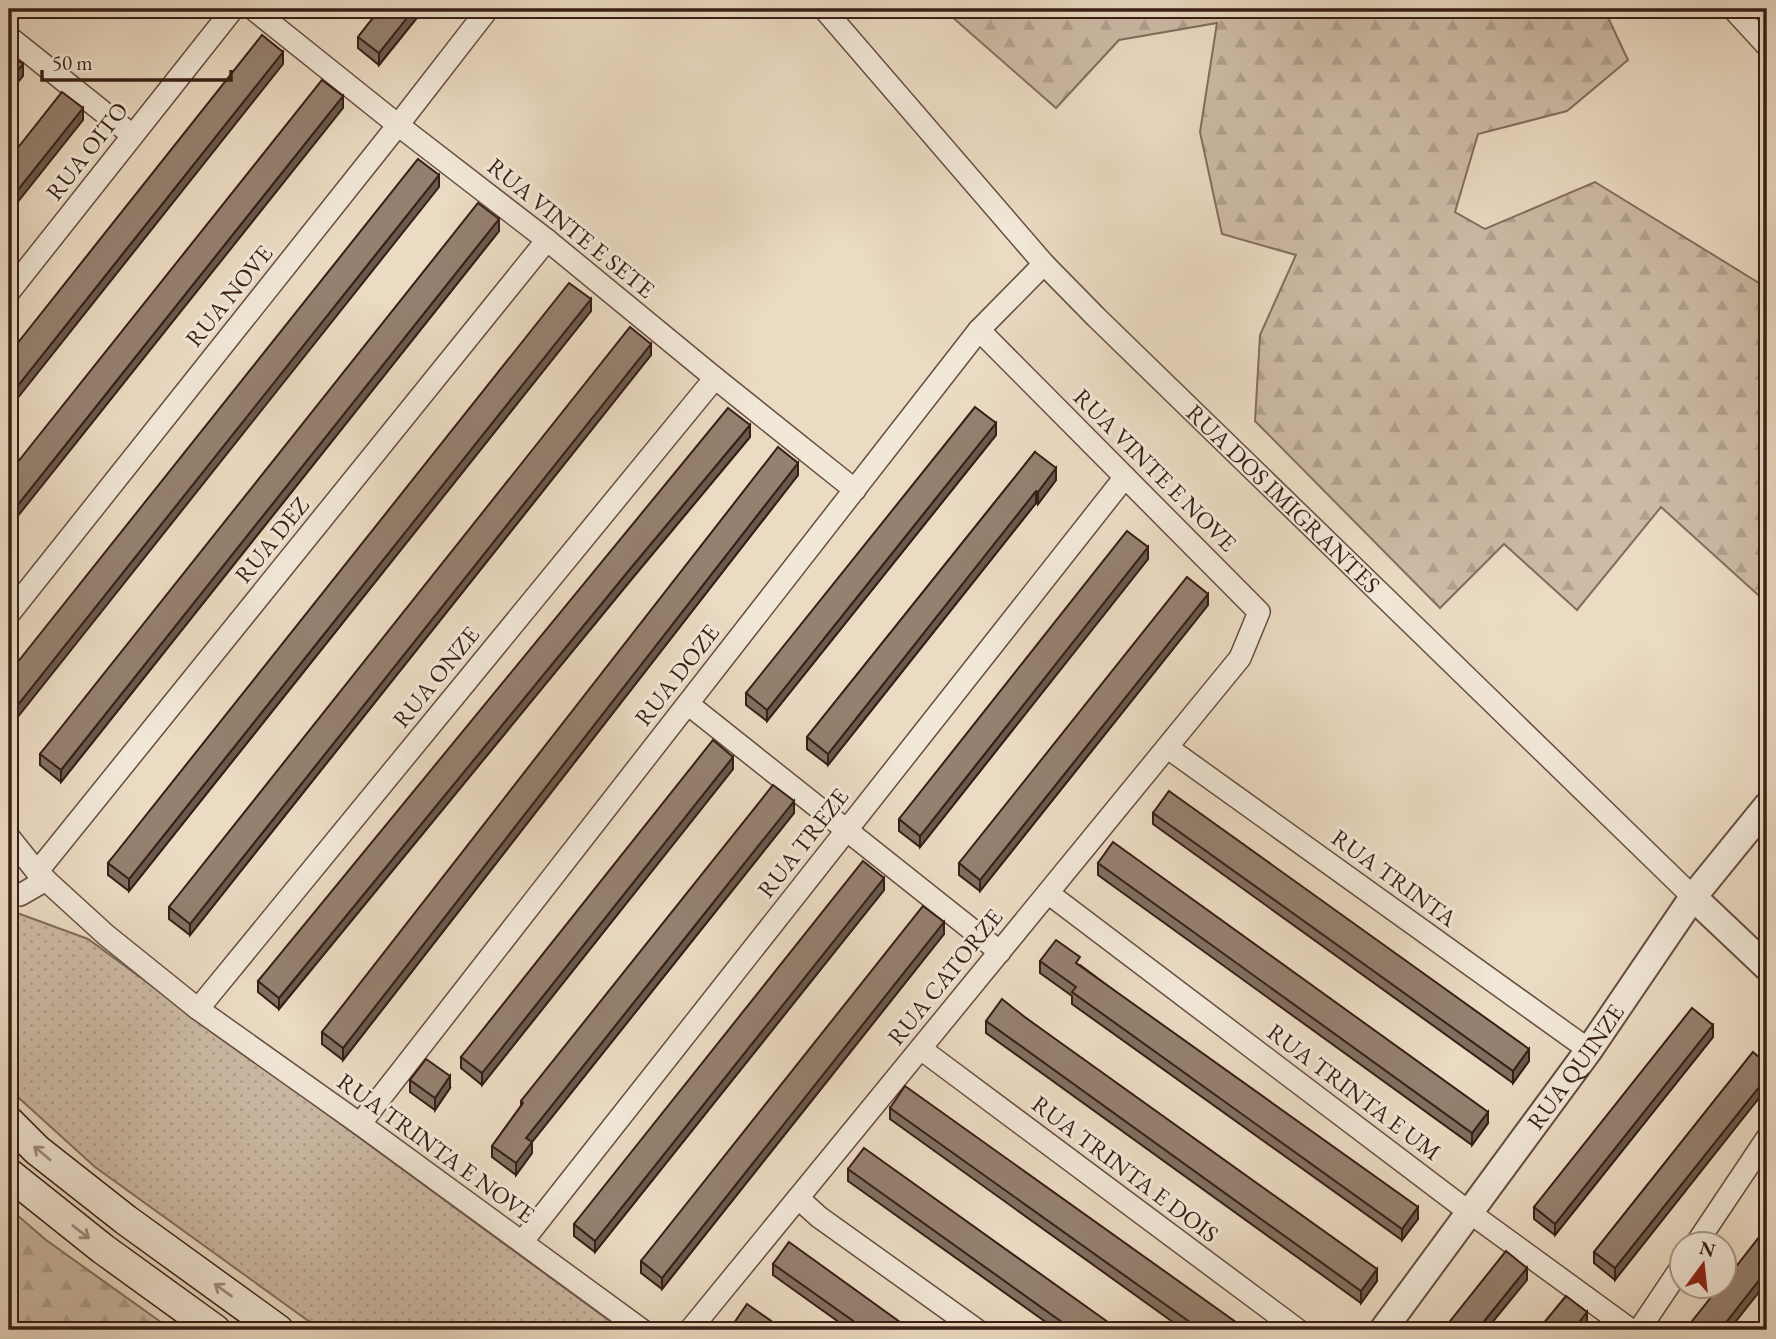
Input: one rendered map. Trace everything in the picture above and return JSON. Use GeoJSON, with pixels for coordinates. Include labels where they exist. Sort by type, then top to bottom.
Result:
{"type":"FeatureCollection","features":[{"type":"Feature","properties":{"kind":"main road"},"geometry":{"type":"LineString","coordinates":[[9,1122],[37,1150],[126,1220],[278,1330]]}},
{"type":"Feature","properties":{"kind":"main road"},"geometry":{"type":"LineString","coordinates":[[9,1174],[103,1249],[215,1330]]}},
{"type":"Feature","properties":{"kind":"street","name":"RUA OITO"},"geometry":{"type":"LineString","coordinates":[[9,292],[233,9]]}},
{"type":"Feature","properties":{"kind":"street","name":"RUA VINTE E SETE"},"geometry":{"type":"LineString","coordinates":[[253,9],[547,240],[855,490]]}},
{"type":"Feature","properties":{"kind":"street","name":"RUA NOVE"},"geometry":{"type":"LineString","coordinates":[[9,614],[488,9]]}},
{"type":"Feature","properties":{"kind":"street","name":"RUA DOS IMIGRANTES"},"geometry":{"type":"LineString","coordinates":[[824,9],[1044,264],[1767,967]]}},
{"type":"Feature","properties":{"kind":"street"},"geometry":{"type":"LineString","coordinates":[[1735,9],[1767,46]]}},
{"type":"Feature","properties":{"kind":"street"},"geometry":{"type":"LineString","coordinates":[[9,37],[132,135]]}},
{"type":"Feature","properties":{"kind":"street","name":"RUA DEZ"},"geometry":{"type":"LineString","coordinates":[[41,876],[547,240]]}},
{"type":"Feature","properties":{"kind":"street","name":"RUA DOZE"},"geometry":{"type":"LineString","coordinates":[[360,1124],[979,330],[1044,264]]}},
{"type":"Feature","properties":{"kind":"street","name":"RUA VINTE E NOVE"},"geometry":{"type":"LineString","coordinates":[[979,330],[1259,612],[1240,658]]}},
{"type":"Feature","properties":{"kind":"street","name":"RUA ONZE"},"geometry":{"type":"LineString","coordinates":[[198,1009],[715,378]]}},
{"type":"Feature","properties":{"kind":"street","name":"RUA TREZE"},"geometry":{"type":"LineString","coordinates":[[522,1242],[1125,477]]}},
{"type":"Feature","properties":{"kind":"street","name":"RUA CATORZE"},"geometry":{"type":"LineString","coordinates":[[690,1330],[1240,658]]}},
{"type":"Feature","properties":{"kind":"street"},"geometry":{"type":"LineString","coordinates":[[688,704],[999,953]]}},
{"type":"Feature","properties":{"kind":"street","name":"RUA TRINTA"},"geometry":{"type":"LineString","coordinates":[[1168,748],[1589,1051]]}},
{"type":"Feature","properties":{"kind":"street","name":"RUA QUINZE"},"geometry":{"type":"LineString","coordinates":[[1383,1330],[1589,1051],[1693,897],[1767,806]]}},
{"type":"Feature","properties":{"kind":"street","name":"RUA TRINTA E NOVE"},"geometry":{"type":"LineString","coordinates":[[9,837],[41,876],[106,935],[198,1009],[642,1330]]}},
{"type":"Feature","properties":{"kind":"street"},"geometry":{"type":"LineString","coordinates":[[9,892],[20,895],[41,876]]}},
{"type":"Feature","properties":{"kind":"street","name":"RUA TRINTA E UM"},"geometry":{"type":"LineString","coordinates":[[1048,893],[1469,1212],[1631,1330]]}},
{"type":"Feature","properties":{"kind":"street","name":"RUA TRINTA E DOIS"},"geometry":{"type":"LineString","coordinates":[[921,1049],[1298,1330]]}},
{"type":"Feature","properties":{"kind":"street"},"geometry":{"type":"LineString","coordinates":[[1705,1230],[1767,1138]]}},
{"type":"Feature","properties":{"kind":"street"},"geometry":{"type":"LineString","coordinates":[[798,1198],[819,1217],[977,1330]]}},
{"type":"Feature","properties":{"kind":"street"},"geometry":{"type":"LineString","coordinates":[[1639,1330],[1668,1287]]}},
{"type":"Feature","properties":{"kind":"green space"},"geometry":{"type":"Polygon","coordinates":[[[943,9],[1604,9],[1628,60],[1567,111],[1478,134],[1455,212],[1485,229],[1595,182],[1767,288],[1767,603],[1661,507],[1577,610],[1504,544],[1440,608],[1255,421],[1260,335],[1296,255],[1222,234],[1200,132],[1217,23],[1119,40],[1056,108],[943,9]]]}},
{"type":"Feature","properties":{"kind":"green space"},"geometry":{"type":"Polygon","coordinates":[[[9,910],[88,939],[622,1330],[321,1330],[95,1167],[9,1089],[9,910]]]}},
{"type":"Feature","properties":{"kind":"green space"},"geometry":{"type":"Polygon","coordinates":[[[9,1208],[46,1240],[172,1330],[9,1330],[9,1208]]]}},
{"type":"Feature","properties":{"kind":"building"},"geometry":{"type":"Polygon","coordinates":[[[380,9],[414,9],[379,53],[358,37],[380,9]]]}},
{"type":"Feature","properties":{"kind":"building"},"geometry":{"type":"Polygon","coordinates":[[[262,35],[283,52],[9,397],[9,354],[262,35]]]}},
{"type":"Feature","properties":{"kind":"building"},"geometry":{"type":"Polygon","coordinates":[[[9,53],[23,64],[9,81],[9,53]]]}},
{"type":"Feature","properties":{"kind":"building"},"geometry":{"type":"Polygon","coordinates":[[[322,80],[343,96],[9,516],[9,473],[322,80]]]}},
{"type":"Feature","properties":{"kind":"building"},"geometry":{"type":"Polygon","coordinates":[[[62,92],[83,108],[9,201],[9,159],[62,92]]]}},
{"type":"Feature","properties":{"kind":"building"},"geometry":{"type":"Polygon","coordinates":[[[418,159],[439,175],[9,716],[9,673],[418,159]]]}},
{"type":"Feature","properties":{"kind":"building"},"geometry":{"type":"Polygon","coordinates":[[[478,203],[499,219],[61,770],[40,754],[478,203]]]}},
{"type":"Feature","properties":{"kind":"building"},"geometry":{"type":"Polygon","coordinates":[[[569,283],[591,299],[129,879],[108,863],[569,283]]]}},
{"type":"Feature","properties":{"kind":"building"},"geometry":{"type":"Polygon","coordinates":[[[630,327],[651,344],[190,924],[169,907],[630,327]]]}},
{"type":"Feature","properties":{"kind":"building"},"geometry":{"type":"Polygon","coordinates":[[[975,407],[996,423],[767,710],[746,693],[975,407]]]}},
{"type":"Feature","properties":{"kind":"building"},"geometry":{"type":"Polygon","coordinates":[[[728,408],[750,425],[279,998],[258,981],[728,408]]]}},
{"type":"Feature","properties":{"kind":"building"},"geometry":{"type":"Polygon","coordinates":[[[778,447],[798,463],[343,1048],[322,1032],[778,447]]]}},
{"type":"Feature","properties":{"kind":"building"},"geometry":{"type":"Polygon","coordinates":[[[1035,452],[1056,468],[828,754],[807,737],[1035,452]]]}},
{"type":"Feature","properties":{"kind":"building"},"geometry":{"type":"Polygon","coordinates":[[[1127,531],[1148,547],[920,836],[899,819],[1127,531]]]}},
{"type":"Feature","properties":{"kind":"building"},"geometry":{"type":"Polygon","coordinates":[[[1187,577],[1208,594],[980,880],[959,863],[1187,577]]]}},
{"type":"Feature","properties":{"kind":"building"},"geometry":{"type":"Polygon","coordinates":[[[713,740],[733,757],[482,1073],[461,1057],[713,740]]]}},
{"type":"Feature","properties":{"kind":"building"},"geometry":{"type":"Polygon","coordinates":[[[773,785],[794,801],[526,1138],[532,1142],[516,1163],[492,1146],[523,1103],[521,1101],[773,785]]]}},
{"type":"Feature","properties":{"kind":"building"},"geometry":{"type":"Polygon","coordinates":[[[1169,791],[1529,1049],[1513,1071],[1153,813],[1169,791]]]}},
{"type":"Feature","properties":{"kind":"building"},"geometry":{"type":"Polygon","coordinates":[[[1113,842],[1488,1112],[1472,1133],[1098,863],[1113,842]]]}},
{"type":"Feature","properties":{"kind":"building"},"geometry":{"type":"Polygon","coordinates":[[[863,861],[884,878],[595,1241],[574,1224],[863,861]]]}},
{"type":"Feature","properties":{"kind":"building"},"geometry":{"type":"Polygon","coordinates":[[[923,906],[944,922],[662,1278],[641,1261],[923,906]]]}},
{"type":"Feature","properties":{"kind":"building"},"geometry":{"type":"Polygon","coordinates":[[[1056,940],[1080,957],[1076,963],[1418,1207],[1402,1229],[1072,992],[1076,987],[1040,961],[1056,940]]]}},
{"type":"Feature","properties":{"kind":"building"},"geometry":{"type":"Polygon","coordinates":[[[1002,999],[1377,1269],[1361,1291],[986,1021],[1002,999]]]}},
{"type":"Feature","properties":{"kind":"building"},"geometry":{"type":"Polygon","coordinates":[[[1692,1008],[1713,1025],[1555,1224],[1534,1207],[1692,1008]]]}},
{"type":"Feature","properties":{"kind":"building"},"geometry":{"type":"Polygon","coordinates":[[[1753,1052],[1767,1064],[1767,1077],[1615,1268],[1594,1252],[1753,1052]]]}},
{"type":"Feature","properties":{"kind":"building"},"geometry":{"type":"Polygon","coordinates":[[[426,1059],[450,1076],[435,1098],[410,1080],[426,1059]]]}},
{"type":"Feature","properties":{"kind":"building"},"geometry":{"type":"Polygon","coordinates":[[[905,1086],[1247,1330],[1201,1330],[890,1108],[905,1086]]]}},
{"type":"Feature","properties":{"kind":"building"},"geometry":{"type":"Polygon","coordinates":[[[864,1148],[1119,1330],[1073,1330],[848,1169],[864,1148]]]}},
{"type":"Feature","properties":{"kind":"building"},"geometry":{"type":"Polygon","coordinates":[[[1767,1227],[1767,1270],[1720,1330],[1685,1330],[1709,1300],[1738,1300],[1738,1264],[1767,1227]]]}},
{"type":"Feature","properties":{"kind":"building"},"geometry":{"type":"Polygon","coordinates":[[[789,1242],[911,1330],[866,1330],[773,1264],[789,1242]]]}},
{"type":"Feature","properties":{"kind":"building"},"geometry":{"type":"Polygon","coordinates":[[[1506,1251],[1527,1268],[1477,1330],[1443,1330],[1506,1251]]]}},
{"type":"Feature","properties":{"kind":"building"},"geometry":{"type":"Polygon","coordinates":[[[1566,1296],[1587,1312],[1573,1330],[1538,1330],[1566,1296]]]}},
{"type":"Feature","properties":{"kind":"building"},"geometry":{"type":"Polygon","coordinates":[[[747,1304],[784,1330],[738,1330],[732,1326],[747,1304]]]}}]}
